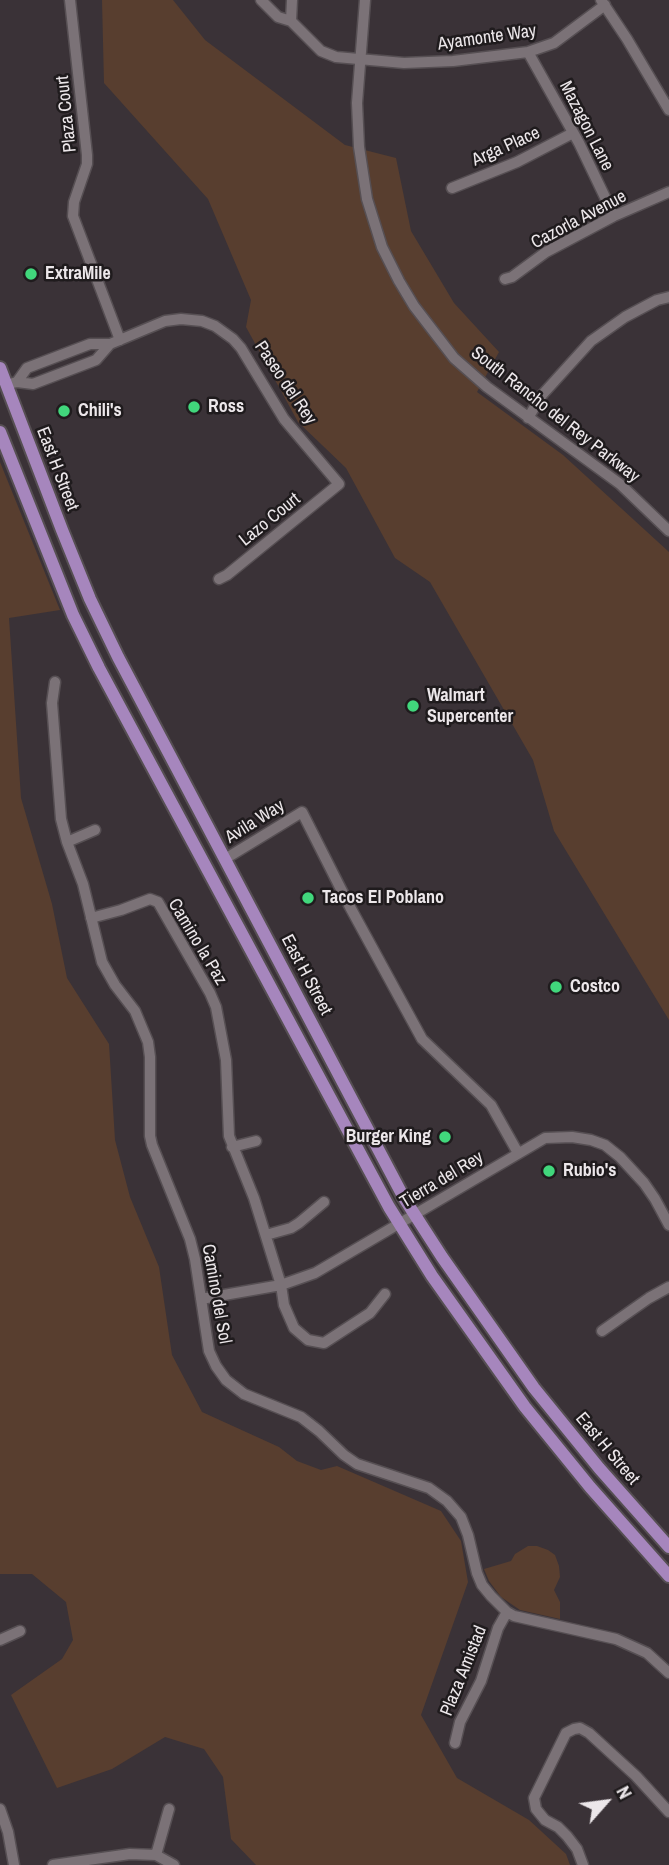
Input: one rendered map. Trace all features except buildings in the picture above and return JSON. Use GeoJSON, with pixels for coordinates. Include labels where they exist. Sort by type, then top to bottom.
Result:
{"type":"FeatureCollection","features":[{"type":"Feature","properties":{"kind":"main road","name":"East H Street"},"geometry":{"type":"LineString","coordinates":[[0,368],[90,599],[118,657],[414,1215],[534,1388],[599,1468],[669,1547]]}},
{"type":"Feature","properties":{"kind":"main road","name":"East H Street"},"geometry":{"type":"LineString","coordinates":[[0,432],[73,615],[99,668],[400,1225],[524,1407],[590,1488],[669,1576]]}},
{"type":"Feature","properties":{"kind":"main road"},"geometry":{"type":"LineString","coordinates":[[186,831],[194,832],[213,860],[225,859]]}},
{"type":"Feature","properties":{"kind":"street","name":"Plaza Court"},"geometry":{"type":"LineString","coordinates":[[70,0],[88,155],[74,202],[74,220],[120,340]]}},
{"type":"Feature","properties":{"kind":"street","name":"Ayamonte Way"},"geometry":{"type":"LineString","coordinates":[[261,0],[278,17],[290,21],[321,51],[335,57],[404,63],[453,61],[528,52],[554,43],[603,2]]}},
{"type":"Feature","properties":{"kind":"street"},"geometry":{"type":"LineString","coordinates":[[290,21],[292,0]]}},
{"type":"Feature","properties":{"kind":"street","name":"South Rancho del Rey Parkway"},"geometry":{"type":"LineString","coordinates":[[365,0],[357,103],[359,147],[367,199],[382,247],[399,281],[414,306],[454,358],[487,387],[620,484],[669,531]]}},
{"type":"Feature","properties":{"kind":"street"},"geometry":{"type":"LineString","coordinates":[[603,2],[669,110]]}},
{"type":"Feature","properties":{"kind":"street","name":"Mazagon Lane"},"geometry":{"type":"LineString","coordinates":[[528,52],[573,133],[614,216]]}},
{"type":"Feature","properties":{"kind":"street","name":"Arga Place"},"geometry":{"type":"LineString","coordinates":[[452,188],[517,162],[573,133]]}},
{"type":"Feature","properties":{"kind":"street","name":"Cazorla Avenue"},"geometry":{"type":"LineString","coordinates":[[505,279],[513,277],[546,252],[614,216],[669,192]]}},
{"type":"Feature","properties":{"kind":"street"},"geometry":{"type":"LineString","coordinates":[[528,418],[542,395],[591,341],[646,305],[669,297]]}},
{"type":"Feature","properties":{"kind":"street","name":"Paseo del Rey"},"geometry":{"type":"LineString","coordinates":[[8,385],[27,368],[90,344],[110,344],[165,321],[202,321],[215,326],[241,348],[285,419],[339,484]]}},
{"type":"Feature","properties":{"kind":"street","name":"Paseo del Rey"},"geometry":{"type":"LineString","coordinates":[[8,385],[33,384],[96,360],[110,344]]}},
{"type":"Feature","properties":{"kind":"street","name":"Lazo Court"},"geometry":{"type":"LineString","coordinates":[[219,579],[339,484]]}},
{"type":"Feature","properties":{"kind":"street","name":"Camino del Sol"},"geometry":{"type":"LineString","coordinates":[[55,682],[52,704],[59,804],[67,842],[83,884],[102,962],[135,1011],[148,1042],[150,1136],[190,1239],[209,1351],[216,1366],[226,1380],[244,1394],[301,1417],[357,1464],[429,1488],[447,1501],[461,1517],[482,1585],[507,1612]]}},
{"type":"Feature","properties":{"kind":"street","name":"Avila Way"},"geometry":{"type":"LineString","coordinates":[[225,859],[302,811],[350,907],[422,1039],[491,1105],[518,1153]]}},
{"type":"Feature","properties":{"kind":"street"},"geometry":{"type":"LineString","coordinates":[[67,842],[95,830]]}},
{"type":"Feature","properties":{"kind":"street","name":"Camino la Paz"},"geometry":{"type":"LineString","coordinates":[[92,918],[150,899],[158,902],[210,993],[216,1007],[226,1060],[228,1126],[232,1147],[254,1198],[281,1285],[286,1311],[294,1328],[303,1337],[324,1343],[370,1313],[385,1294]]}},
{"type":"Feature","properties":{"kind":"street","name":"Tierra del Rey"},"geometry":{"type":"LineString","coordinates":[[201,1299],[281,1285],[315,1273],[545,1138],[572,1137],[605,1145],[621,1157],[644,1183],[669,1225]]}},
{"type":"Feature","properties":{"kind":"street"},"geometry":{"type":"LineString","coordinates":[[232,1147],[256,1141]]}},
{"type":"Feature","properties":{"kind":"street"},"geometry":{"type":"LineString","coordinates":[[266,1235],[291,1228],[324,1202]]}},
{"type":"Feature","properties":{"kind":"street"},"geometry":{"type":"LineString","coordinates":[[602,1331],[669,1287]]}},
{"type":"Feature","properties":{"kind":"street"},"geometry":{"type":"LineString","coordinates":[[507,1612],[514,1616],[616,1639],[648,1653],[669,1673]]}},
{"type":"Feature","properties":{"kind":"street","name":"Plaza Amistad"},"geometry":{"type":"LineString","coordinates":[[455,1743],[460,1722],[481,1681],[498,1628],[507,1612]]}},
{"type":"Feature","properties":{"kind":"street"},"geometry":{"type":"LineString","coordinates":[[0,1640],[20,1631]]}},
{"type":"Feature","properties":{"kind":"street"},"geometry":{"type":"LineString","coordinates":[[583,1865],[572,1842],[536,1809],[534,1798],[566,1733],[580,1728],[589,1732],[636,1776],[669,1812]]}},
{"type":"Feature","properties":{"kind":"street"},"geometry":{"type":"LineString","coordinates":[[0,1809],[8,1832],[14,1865]]}},
{"type":"Feature","properties":{"kind":"street"},"geometry":{"type":"LineString","coordinates":[[156,1855],[169,1809]]}},
{"type":"Feature","properties":{"kind":"street"},"geometry":{"type":"LineString","coordinates":[[52,1865],[130,1854],[156,1855],[174,1865]]}},
{"type":"Feature","properties":{"kind":"shaded area"},"geometry":{"type":"Polygon","coordinates":[[[102,0],[173,0],[205,40],[345,145],[396,158],[411,231],[454,303],[499,352],[477,392],[563,455],[669,552],[669,1020],[554,831],[533,760],[430,582],[395,558],[346,468],[298,422],[246,327],[251,300],[208,199],[104,83],[102,0]]]}},
{"type":"Feature","properties":{"kind":"shaded area"},"geometry":{"type":"Polygon","coordinates":[[[0,462],[60,610],[9,618],[21,798],[52,904],[67,978],[109,1044],[115,1140],[130,1197],[159,1267],[172,1355],[202,1412],[279,1447],[297,1461],[321,1470],[337,1466],[441,1511],[461,1541],[468,1582],[421,1715],[457,1778],[529,1820],[566,1854],[570,1865],[256,1865],[231,1839],[223,1777],[204,1749],[165,1737],[112,1769],[57,1788],[11,1695],[62,1659],[73,1640],[66,1602],[32,1574],[0,1574],[0,462]]]}},
{"type":"Feature","properties":{"kind":"shaded area"},"geometry":{"type":"Polygon","coordinates":[[[528,1546],[537,1546],[555,1555],[560,1577],[554,1590],[560,1602],[560,1619],[520,1610],[501,1597],[489,1581],[484,1569],[511,1561],[515,1554],[528,1546]]]}},
{"type":"Feature","properties":{"kind":"place","name":"ExtraMile"},"geometry":{"type":"Point","coordinates":[31,274]}},
{"type":"Feature","properties":{"kind":"place","name":"Ross"},"geometry":{"type":"Point","coordinates":[194,407]}},
{"type":"Feature","properties":{"kind":"place","name":"Chili's"},"geometry":{"type":"Point","coordinates":[64,411]}},
{"type":"Feature","properties":{"kind":"place","name":"Walmart Supercenter"},"geometry":{"type":"Point","coordinates":[413,706]}},
{"type":"Feature","properties":{"kind":"place","name":"Tacos El Poblano"},"geometry":{"type":"Point","coordinates":[308,898]}},
{"type":"Feature","properties":{"kind":"place","name":"Costco"},"geometry":{"type":"Point","coordinates":[556,987]}},
{"type":"Feature","properties":{"kind":"place","name":"Burger King"},"geometry":{"type":"Point","coordinates":[445,1137]}},
{"type":"Feature","properties":{"kind":"place","name":"Rubio's"},"geometry":{"type":"Point","coordinates":[549,1171]}}]}
